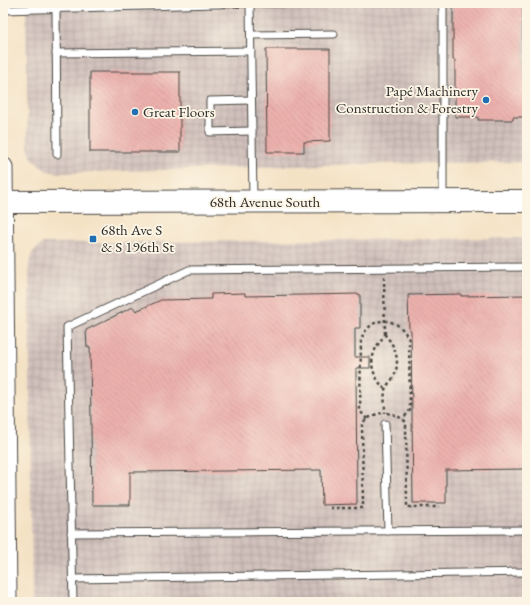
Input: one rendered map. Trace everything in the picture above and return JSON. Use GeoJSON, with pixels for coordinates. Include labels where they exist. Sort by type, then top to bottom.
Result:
{"type":"FeatureCollection","features":[{"type":"Feature","properties":{"kind":"main road"},"geometry":{"type":"LineString","coordinates":[[3,167],[4,446],[7,602]]}},
{"type":"Feature","properties":{"kind":"main road","name":"68th Avenue South"},"geometry":{"type":"LineString","coordinates":[[3,202],[527,201]]}},
{"type":"Feature","properties":{"kind":"lane"},"geometry":{"type":"LineString","coordinates":[[3,10],[290,3]]}},
{"type":"Feature","properties":{"kind":"lane"},"geometry":{"type":"LineString","coordinates":[[443,3],[443,201]]}},
{"type":"Feature","properties":{"kind":"lane"},"geometry":{"type":"LineString","coordinates":[[250,4],[253,202]]}},
{"type":"Feature","properties":{"kind":"lane"},"geometry":{"type":"LineString","coordinates":[[56,9],[58,154]]}},
{"type":"Feature","properties":{"kind":"lane"},"geometry":{"type":"LineString","coordinates":[[250,35],[334,34]]}},
{"type":"Feature","properties":{"kind":"lane"},"geometry":{"type":"LineString","coordinates":[[56,53],[251,51]]}},
{"type":"Feature","properties":{"kind":"lane"},"geometry":{"type":"LineString","coordinates":[[251,100],[210,101],[210,132],[252,131]]}},
{"type":"Feature","properties":{"kind":"lane"},"geometry":{"type":"LineString","coordinates":[[72,602],[67,326],[189,270],[527,267]]}},
{"type":"Feature","properties":{"kind":"lane"},"geometry":{"type":"LineString","coordinates":[[385,424],[388,531]]}},
{"type":"Feature","properties":{"kind":"lane"},"geometry":{"type":"LineString","coordinates":[[71,533],[527,530]]}},
{"type":"Feature","properties":{"kind":"lane"},"geometry":{"type":"LineString","coordinates":[[72,580],[527,572]]}},
{"type":"Feature","properties":{"kind":"path"},"geometry":{"type":"LineString","coordinates":[[384,268],[385,335],[394,347],[397,362],[394,377],[385,389],[385,413]]}},
{"type":"Feature","properties":{"kind":"path"},"geometry":{"type":"LineString","coordinates":[[367,419],[360,411],[361,340],[363,334],[372,324],[384,321],[397,324],[402,328],[409,340],[410,410],[403,419]]}},
{"type":"Feature","properties":{"kind":"path"},"geometry":{"type":"LineString","coordinates":[[385,335],[376,346],[372,360],[375,376],[385,389]]}},
{"type":"Feature","properties":{"kind":"shaded area"},"geometry":{"type":"Polygon","coordinates":[[[26,3],[527,3],[527,162],[356,164],[59,173],[47,171],[31,157],[28,147],[26,3]]]}},
{"type":"Feature","properties":{"kind":"shaded area"},"geometry":{"type":"Polygon","coordinates":[[[527,238],[527,602],[32,602],[29,264],[32,253],[43,243],[527,238]]]}},
{"type":"Feature","properties":{"kind":"building"},"geometry":{"type":"Polygon","coordinates":[[[453,3],[523,3],[523,76],[527,76],[527,117],[513,117],[513,120],[478,120],[478,117],[455,117],[453,3]]]}},
{"type":"Feature","properties":{"kind":"building"},"geometry":{"type":"Polygon","coordinates":[[[266,49],[330,49],[330,141],[304,142],[304,152],[267,152],[266,49]]]}},
{"type":"Feature","properties":{"kind":"building","name":"Great Floors"},"geometry":{"type":"Polygon","coordinates":[[[90,72],[180,72],[180,152],[90,152],[90,72]]]}},
{"type":"Feature","properties":{"kind":"building"},"geometry":{"type":"Polygon","coordinates":[[[245,293],[245,296],[360,294],[360,328],[355,328],[355,357],[370,357],[370,368],[356,368],[357,504],[322,505],[321,470],[130,472],[130,505],[92,505],[90,347],[87,347],[86,330],[133,307],[136,311],[161,300],[211,299],[211,294],[245,293]]]}},
{"type":"Feature","properties":{"kind":"building"},"geometry":{"type":"Polygon","coordinates":[[[461,294],[461,296],[527,295],[527,469],[446,470],[446,503],[413,503],[411,330],[409,330],[408,295],[461,294]]]}},
{"type":"Feature","properties":{"kind":"place","name":"Papé Machinery Construction & Forestry"},"geometry":{"type":"Point","coordinates":[486,100]}},
{"type":"Feature","properties":{"kind":"place","name":"Great Floors"},"geometry":{"type":"Point","coordinates":[135,112]}},
{"type":"Feature","properties":{"kind":"place","name":"68th Ave S & S 196th St"},"geometry":{"type":"Point","coordinates":[93,239]}}]}
